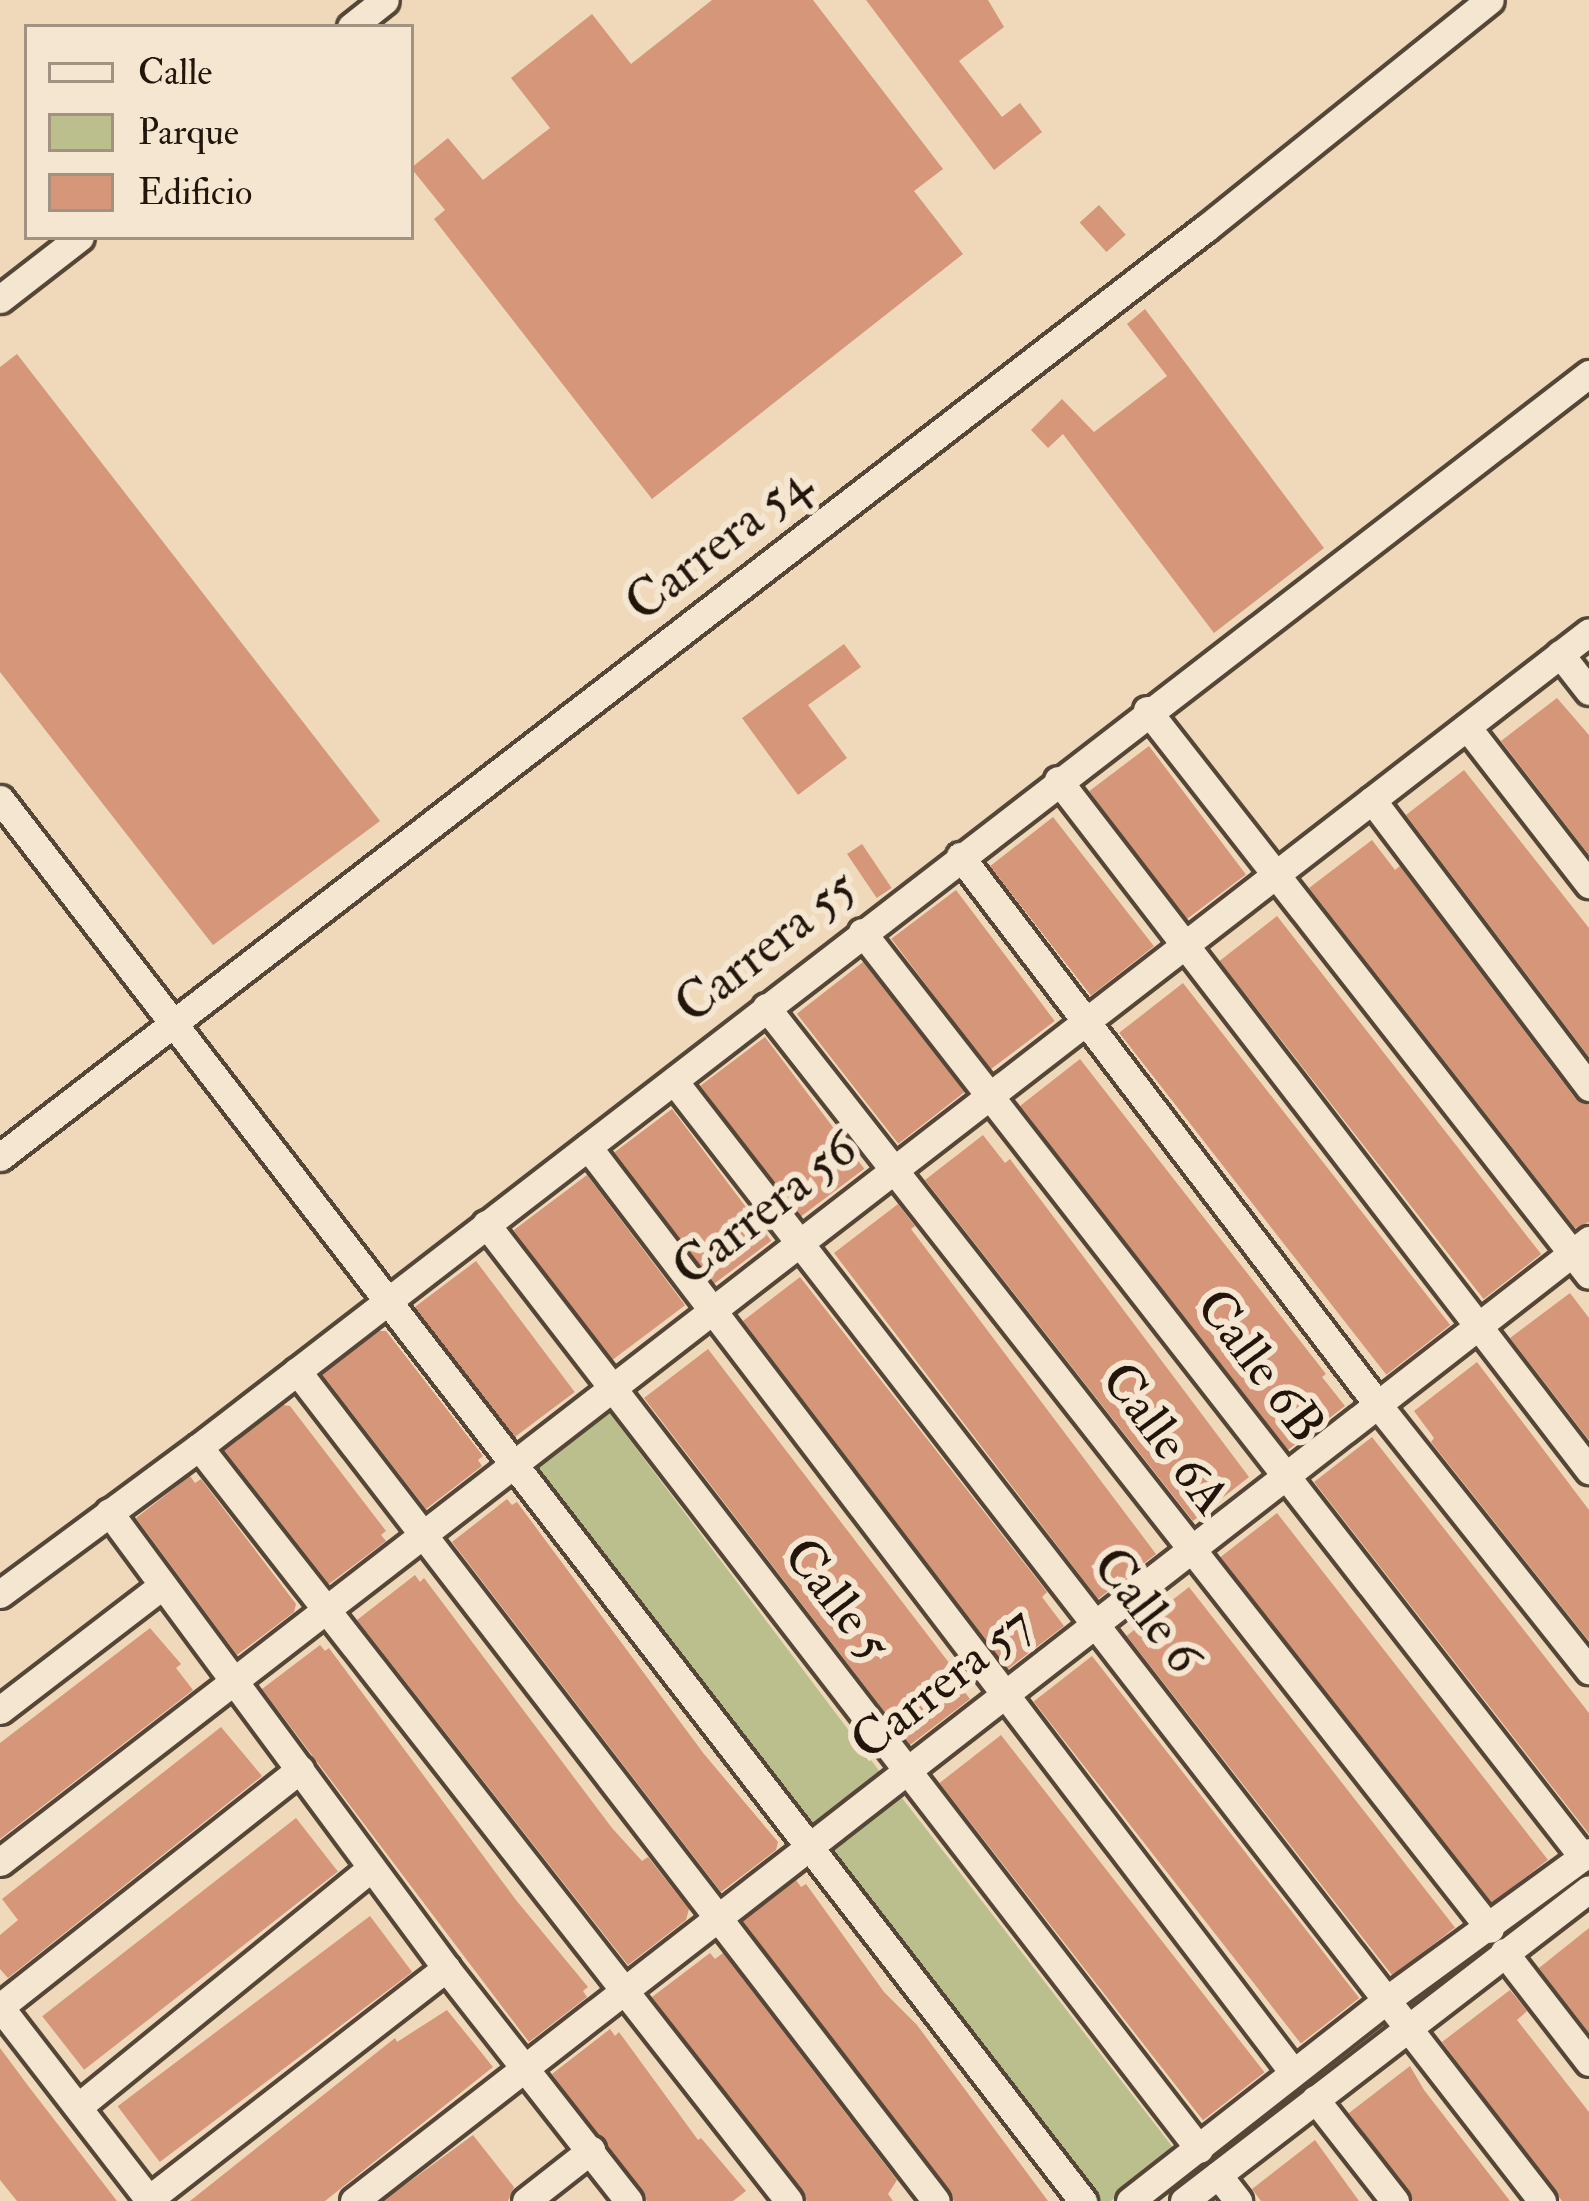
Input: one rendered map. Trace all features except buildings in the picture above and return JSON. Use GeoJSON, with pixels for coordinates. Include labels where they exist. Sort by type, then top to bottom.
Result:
{"type":"FeatureCollection","features":[{"type":"Feature","properties":{"kind":"street"},"geometry":{"type":"LineString","coordinates":[[355,24],[386,0]]}},
{"type":"Feature","properties":{"kind":"street","name":"Carrera 54"},"geometry":{"type":"LineString","coordinates":[[0,1157],[1206,228],[1490,0]]}},
{"type":"Feature","properties":{"kind":"street"},"geometry":{"type":"LineString","coordinates":[[0,299],[76,240]]}},
{"type":"Feature","properties":{"kind":"street","name":"Carrera 55"},"geometry":{"type":"LineString","coordinates":[[0,1594],[199,1447],[1589,374]]}},
{"type":"Feature","properties":{"kind":"street","name":"Carrera 56"},"geometry":{"type":"LineString","coordinates":[[0,1862],[1589,632]]}},
{"type":"Feature","properties":{"kind":"street"},"geometry":{"type":"LineString","coordinates":[[1560,654],[1589,691]]}},
{"type":"Feature","properties":{"kind":"street"},"geometry":{"type":"LineString","coordinates":[[1148,710],[1275,875],[1584,1256]]}},
{"type":"Feature","properties":{"kind":"street"},"geometry":{"type":"LineString","coordinates":[[1467,727],[1589,884]]}},
{"type":"Feature","properties":{"kind":"street"},"geometry":{"type":"LineString","coordinates":[[1058,780],[1589,1470]]}},
{"type":"Feature","properties":{"kind":"street"},"geometry":{"type":"LineString","coordinates":[[0,800],[1083,2201]]}},
{"type":"Feature","properties":{"kind":"street"},"geometry":{"type":"LineString","coordinates":[[1372,800],[1589,1087]]}},
{"type":"Feature","properties":{"kind":"street"},"geometry":{"type":"LineString","coordinates":[[960,856],[1378,1405],[1589,1670]]}},
{"type":"Feature","properties":{"kind":"street","name":"Calle 6B"},"geometry":{"type":"LineString","coordinates":[[862,932],[993,1094],[1284,1478],[1586,1855]]}},
{"type":"Feature","properties":{"kind":"street","name":"Calle 6A"},"geometry":{"type":"LineString","coordinates":[[766,1006],[897,1168],[1589,2062]]}},
{"type":"Feature","properties":{"kind":"street","name":"Calle 6"},"geometry":{"type":"LineString","coordinates":[[674,1081],[1543,2201]]}},
{"type":"Feature","properties":{"kind":"street"},"geometry":{"type":"LineString","coordinates":[[588,1147],[1002,1697],[1293,2072]]}},
{"type":"Feature","properties":{"kind":"street","name":"Calle 5"},"geometry":{"type":"LineString","coordinates":[[486,1225],[1199,2149]]}},
{"type":"Feature","properties":{"kind":"street","name":"Carrera 57"},"geometry":{"type":"LineString","coordinates":[[354,2201],[1477,1328],[1584,1256]]}},
{"type":"Feature","properties":{"kind":"street"},"geometry":{"type":"LineString","coordinates":[[297,1371],[936,2201]]}},
{"type":"Feature","properties":{"kind":"street"},"geometry":{"type":"LineString","coordinates":[[199,1447],[789,2201]]}},
{"type":"Feature","properties":{"kind":"street"},"geometry":{"type":"LineString","coordinates":[[109,1512],[446,1968],[629,2201]]}},
{"type":"Feature","properties":{"kind":"street"},"geometry":{"type":"LineString","coordinates":[[0,1710],[164,1585]]}},
{"type":"Feature","properties":{"kind":"street"},"geometry":{"type":"LineString","coordinates":[[300,1769],[0,2007],[149,2200],[446,1968]]}},
{"type":"Feature","properties":{"kind":"street"},"geometry":{"type":"LineString","coordinates":[[1184,2201],[1404,2026],[1586,1855]]}},
{"type":"Feature","properties":{"kind":"street"},"geometry":{"type":"LineString","coordinates":[[78,2108],[371,1868]]}},
{"type":"Feature","properties":{"kind":"street"},"geometry":{"type":"LineString","coordinates":[[1130,2201],[1385,2001],[1589,1889]]}},
{"type":"Feature","properties":{"kind":"street"},"geometry":{"type":"LineString","coordinates":[[1315,2099],[1395,2201]]}},
{"type":"Feature","properties":{"kind":"street"},"geometry":{"type":"LineString","coordinates":[[526,2201],[591,2150]]}},
{"type":"Feature","properties":{"kind":"street"},"geometry":{"type":"LineString","coordinates":[[1218,2175],[1238,2201]]}},
{"type":"Feature","properties":{"kind":"green space"},"geometry":{"type":"Polygon","coordinates":[[[608,1411],[880,1772],[805,1829],[533,1468],[608,1411]]]}},
{"type":"Feature","properties":{"kind":"green space"},"geometry":{"type":"Polygon","coordinates":[[[902,1798],[1175,2150],[1111,2201],[1098,2201],[830,1854],[902,1798]]]}}]}
